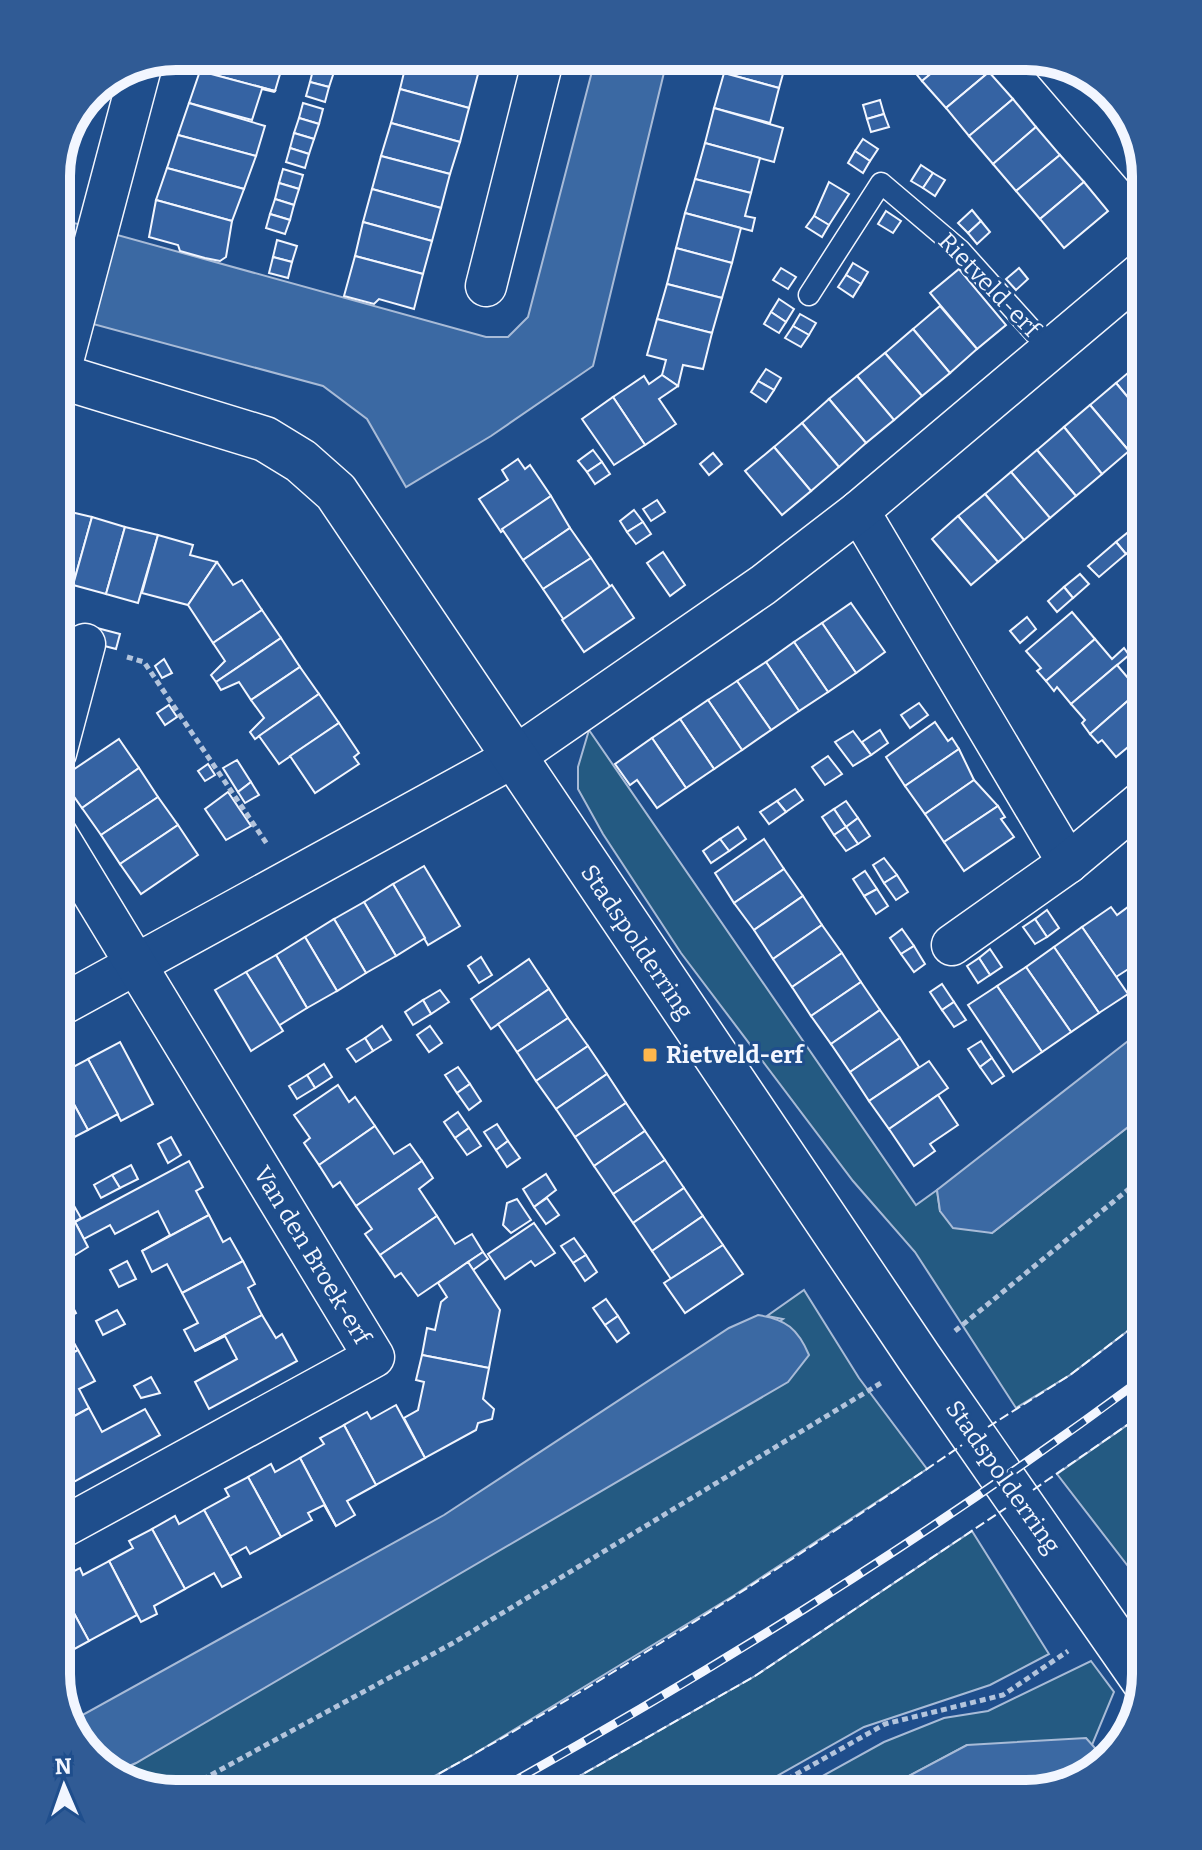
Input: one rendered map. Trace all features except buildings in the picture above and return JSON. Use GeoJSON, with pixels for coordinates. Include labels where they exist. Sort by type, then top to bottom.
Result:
{"type":"FeatureCollection","features":[{"type":"Feature","properties":{"kind":"street"},"geometry":{"type":"LineString","coordinates":[[486,286],[540,70]]}},
{"type":"Feature","properties":{"kind":"street"},"geometry":{"type":"LineString","coordinates":[[70,332],[138,77]]}},
{"type":"Feature","properties":{"kind":"street"},"geometry":{"type":"LineString","coordinates":[[1068,79],[1128,149]]}},
{"type":"Feature","properties":{"kind":"street","name":"Rietveld-erf"},"geometry":{"type":"LineString","coordinates":[[514,757],[763,585],[859,511],[1132,281]]}},
{"type":"Feature","properties":{"kind":"street","name":"Stadspolderring"},"geometry":{"type":"LineString","coordinates":[[70,365],[265,439],[301,461],[336,492],[920,1359],[1132,1663]]}},
{"type":"Feature","properties":{"kind":"street"},"geometry":{"type":"LineString","coordinates":[[859,511],[1068,863]]}},
{"type":"Feature","properties":{"kind":"street"},"geometry":{"type":"LineString","coordinates":[[70,700],[85,644]]}},
{"type":"Feature","properties":{"kind":"street"},"geometry":{"type":"LineString","coordinates":[[70,1001],[137,967],[514,757]]}},
{"type":"Feature","properties":{"kind":"street"},"geometry":{"type":"LineString","coordinates":[[952,945],[1068,863],[1132,810]]}},
{"type":"Feature","properties":{"kind":"street","name":"Van den Broek-erf"},"geometry":{"type":"LineString","coordinates":[[70,856],[374,1357],[70,1523]]}},
{"type":"Feature","properties":{"kind":"lane","name":"Rietveld-erf"},"geometry":{"type":"LineString","coordinates":[[809,295],[881,183],[960,250],[1050,350]]}},
{"type":"Feature","properties":{"kind":"path"},"geometry":{"type":"LineString","coordinates":[[85,644],[144,662],[293,881]]}},
{"type":"Feature","properties":{"kind":"path"},"geometry":{"type":"LineString","coordinates":[[202,1780],[453,1643],[920,1359],[1132,1186]]}},
{"type":"Feature","properties":{"kind":"path"},"geometry":{"type":"LineString","coordinates":[[786,1780],[885,1724],[1003,1695],[1107,1625]]}},
{"type":"Feature","properties":{"kind":"shaded area"},"geometry":{"type":"Polygon","coordinates":[[[592,70],[665,70],[593,366],[491,436],[406,487],[367,419],[323,386],[70,318],[70,222],[486,337],[508,337],[528,317],[592,70]]]}},
{"type":"Feature","properties":{"kind":"shaded area"},"geometry":{"type":"Polygon","coordinates":[[[589,730],[916,1205],[937,1190],[940,1211],[992,1233],[1132,1124],[1132,1328],[1070,1375],[1016,1408],[915,1252],[853,1181],[681,953],[603,834],[578,789],[578,767],[589,730]]]}},
{"type":"Feature","properties":{"kind":"shaded area"},"geometry":{"type":"Polygon","coordinates":[[[1132,1038],[1132,1124],[992,1233],[953,1228],[940,1211],[937,1190],[1132,1038]]]}},
{"type":"Feature","properties":{"kind":"shaded area"},"geometry":{"type":"Polygon","coordinates":[[[804,1290],[859,1378],[927,1469],[733,1596],[427,1780],[169,1780],[127,1768],[783,1319],[767,1316],[804,1290]]]}},
{"type":"Feature","properties":{"kind":"shaded area"},"geometry":{"type":"Polygon","coordinates":[[[758,1315],[776,1319],[790,1327],[809,1355],[788,1382],[136,1763],[126,1767],[117,1762],[88,1733],[79,1717],[444,1515],[729,1328],[758,1315]]]}},
{"type":"Feature","properties":{"kind":"shaded area"},"geometry":{"type":"Polygon","coordinates":[[[1132,1422],[1132,1571],[1057,1474],[1132,1422]]]}},
{"type":"Feature","properties":{"kind":"shaded area"},"geometry":{"type":"Polygon","coordinates":[[[972,1531],[1049,1654],[990,1685],[864,1727],[770,1780],[573,1780],[755,1676],[972,1531]]]}},
{"type":"Feature","properties":{"kind":"shaded area"},"geometry":{"type":"Polygon","coordinates":[[[1091,1661],[1114,1692],[1092,1745],[967,1745],[901,1780],[815,1780],[884,1742],[944,1718],[988,1711],[1091,1661]]]}},
{"type":"Feature","properties":{"kind":"shaded area"},"geometry":{"type":"Polygon","coordinates":[[[1086,1738],[1095,1748],[1092,1757],[1073,1769],[1040,1779],[901,1780],[967,1745],[1086,1738]]]}},
{"type":"Feature","properties":{"kind":"railway"},"geometry":{"type":"LineString","coordinates":[[516,1780],[659,1698],[825,1596],[988,1489],[1132,1386]]}},
{"type":"Feature","properties":{"kind":"fence"},"geometry":{"type":"LineString","coordinates":[[988,1427],[1070,1375],[1132,1328]]}},
{"type":"Feature","properties":{"kind":"fence"},"geometry":{"type":"LineString","coordinates":[[1033,1490],[1132,1422]]}},
{"type":"Feature","properties":{"kind":"fence"},"geometry":{"type":"LineString","coordinates":[[427,1780],[686,1627],[962,1445]]}},
{"type":"Feature","properties":{"kind":"fence"},"geometry":{"type":"LineString","coordinates":[[573,1780],[755,1676],[1006,1508]]}},
{"type":"Feature","properties":{"kind":"place","name":"Rietveld-erf"},"geometry":{"type":"Point","coordinates":[650,1055]}}]}
